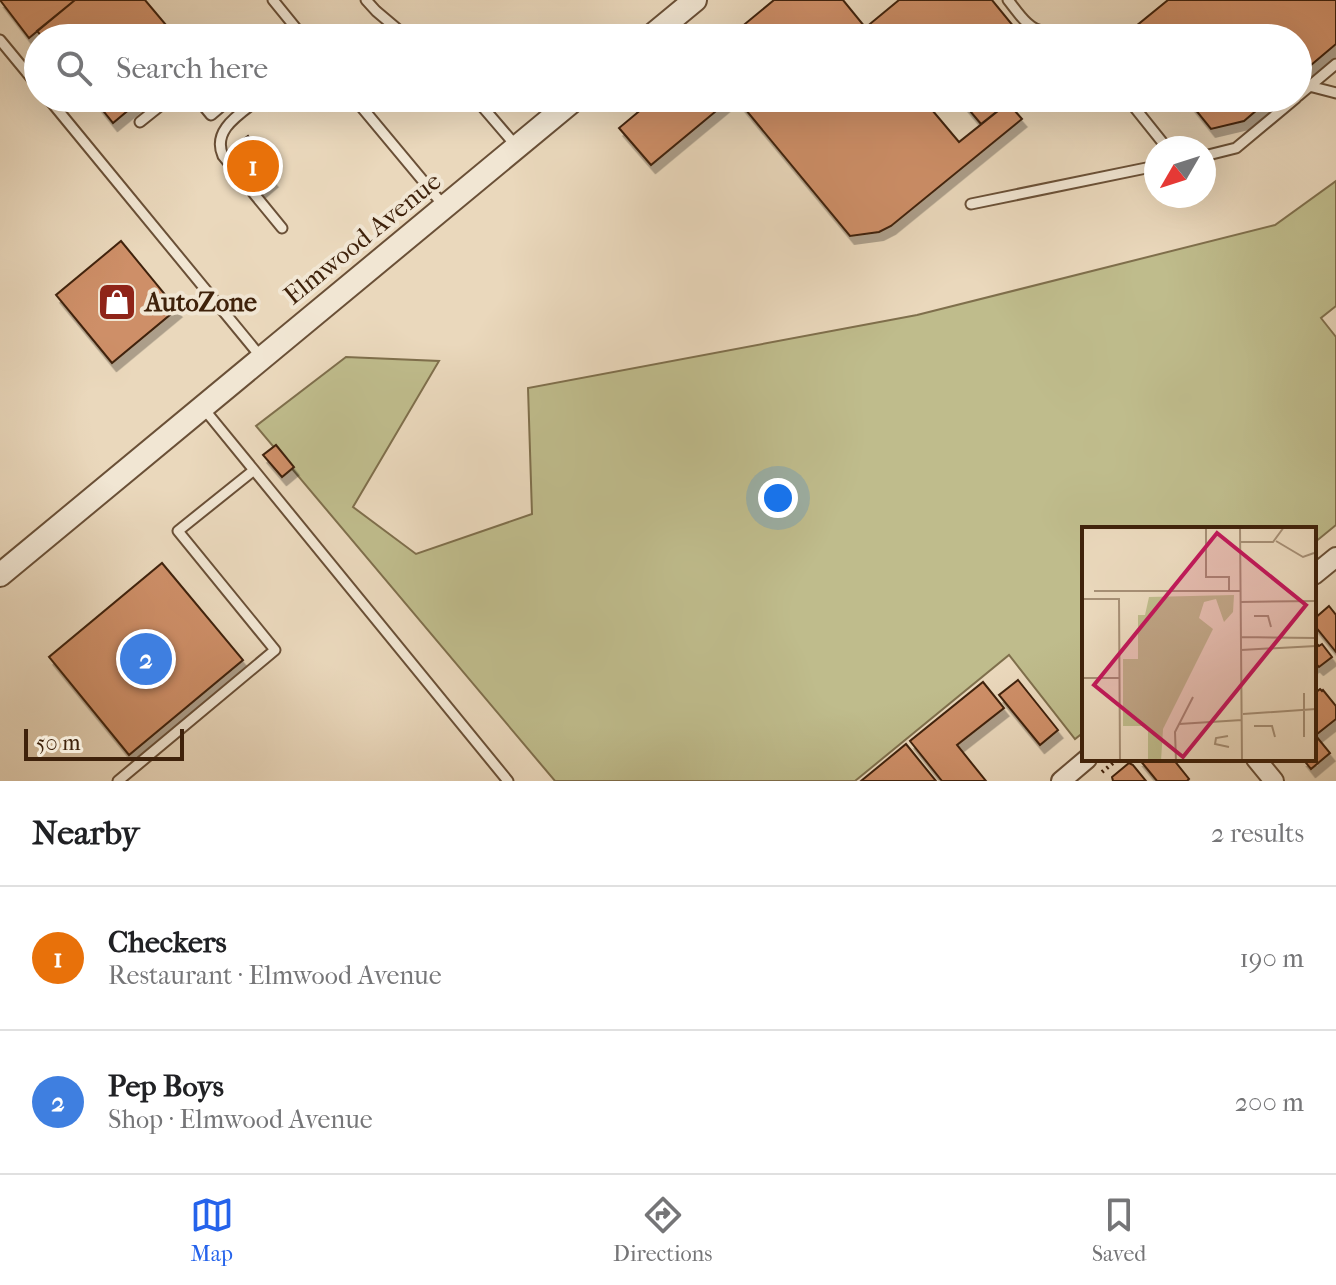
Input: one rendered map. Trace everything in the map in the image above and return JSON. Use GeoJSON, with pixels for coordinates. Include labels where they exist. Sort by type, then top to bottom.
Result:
{"type":"FeatureCollection","features":[{"type":"Feature","properties":{"kind":"street"},"geometry":{"type":"LineString","coordinates":[[666,24],[695,0]]}},
{"type":"Feature","properties":{"kind":"street","name":"Elmwood Avenue"},"geometry":{"type":"LineString","coordinates":[[0,575],[559,112]]}},
{"type":"Feature","properties":{"kind":"street"},"geometry":{"type":"LineString","coordinates":[[1316,573],[1336,557]]}},
{"type":"Feature","properties":{"kind":"street"},"geometry":{"type":"LineString","coordinates":[[1061,781],[1085,761]]}},
{"type":"Feature","properties":{"kind":"street"},"geometry":{"type":"LineString","coordinates":[[1258,761],[1274,781]]}},
{"type":"Feature","properties":{"kind":"lane"},"geometry":{"type":"LineString","coordinates":[[273,0],[293,24]]}},
{"type":"Feature","properties":{"kind":"lane"},"geometry":{"type":"LineString","coordinates":[[366,0],[391,24]]}},
{"type":"Feature","properties":{"kind":"lane"},"geometry":{"type":"LineString","coordinates":[[1008,0],[1029,24]]}},
{"type":"Feature","properties":{"kind":"lane"},"geometry":{"type":"LineString","coordinates":[[0,40],[24,69]]}},
{"type":"Feature","properties":{"kind":"lane"},"geometry":{"type":"LineString","coordinates":[[1312,84],[1336,64]]}},
{"type":"Feature","properties":{"kind":"lane"},"geometry":{"type":"LineString","coordinates":[[1312,87],[1336,93]]}},
{"type":"Feature","properties":{"kind":"lane"},"geometry":{"type":"LineString","coordinates":[[60,112],[261,357]]}},
{"type":"Feature","properties":{"kind":"lane"},"geometry":{"type":"LineString","coordinates":[[140,122],[152,112]]}},
{"type":"Feature","properties":{"kind":"lane"},"geometry":{"type":"LineString","coordinates":[[243,112],[224,130],[219,139],[219,149],[282,228]]}},
{"type":"Feature","properties":{"kind":"lane"},"geometry":{"type":"LineString","coordinates":[[366,112],[444,206]]}},
{"type":"Feature","properties":{"kind":"lane"},"geometry":{"type":"LineString","coordinates":[[487,112],[517,147]]}},
{"type":"Feature","properties":{"kind":"lane"},"geometry":{"type":"LineString","coordinates":[[1138,112],[1157,136]]}},
{"type":"Feature","properties":{"kind":"lane"},"geometry":{"type":"LineString","coordinates":[[1216,153],[1236,148],[1279,112]]}},
{"type":"Feature","properties":{"kind":"lane"},"geometry":{"type":"LineString","coordinates":[[971,204],[1144,168]]}},
{"type":"Feature","properties":{"kind":"lane"},"geometry":{"type":"LineString","coordinates":[[202,406],[508,781]]}},
{"type":"Feature","properties":{"kind":"lane"},"geometry":{"type":"LineString","coordinates":[[118,781],[275,650],[178,531],[254,470]]}},
{"type":"Feature","properties":{"kind":"shaded area"},"geometry":{"type":"Polygon","coordinates":[[[1336,181],[1336,306],[1321,318],[1336,337],[1336,525],[1316,541],[1316,527],[1082,527],[1082,734],[1075,739],[1009,655],[855,781],[555,781],[256,426],[346,357],[439,361],[353,507],[416,554],[532,514],[528,388],[917,315],[1275,225],[1336,181]]]}},
{"type":"Feature","properties":{"kind":"building"},"geometry":{"type":"Polygon","coordinates":[[[0,0],[75,0],[46,24],[24,24],[24,31],[0,0]]]}},
{"type":"Feature","properties":{"kind":"building"},"geometry":{"type":"Polygon","coordinates":[[[75,0],[145,0],[165,24],[46,24],[75,0]]]}},
{"type":"Feature","properties":{"kind":"building"},"geometry":{"type":"Polygon","coordinates":[[[774,0],[843,0],[863,24],[745,24],[774,0]]]}},
{"type":"Feature","properties":{"kind":"building"},"geometry":{"type":"Polygon","coordinates":[[[899,0],[992,0],[1012,24],[870,24],[899,0]]]}},
{"type":"Feature","properties":{"kind":"building"},"geometry":{"type":"Polygon","coordinates":[[[1168,0],[1336,0],[1336,44],[1312,64],[1312,24],[1139,24],[1168,0]]]}},
{"type":"Feature","properties":{"kind":"building"},"geometry":{"type":"Polygon","coordinates":[[[104,112],[126,112],[113,123],[104,112]]]}},
{"type":"Feature","properties":{"kind":"building"},"geometry":{"type":"Polygon","coordinates":[[[638,112],[715,112],[651,165],[619,128],[638,112]]]}},
{"type":"Feature","properties":{"kind":"building"},"geometry":{"type":"Polygon","coordinates":[[[748,112],[934,112],[959,142],[997,112],[1016,112],[1022,119],[891,226],[879,232],[850,236],[748,112]]]}},
{"type":"Feature","properties":{"kind":"building"},"geometry":{"type":"Polygon","coordinates":[[[971,112],[996,112],[981,124],[971,112]]]}},
{"type":"Feature","properties":{"kind":"building"},"geometry":{"type":"Polygon","coordinates":[[[1197,112],[1255,112],[1244,121],[1211,129],[1197,112]]]}},
{"type":"Feature","properties":{"kind":"building"},"geometry":{"type":"Polygon","coordinates":[[[248,136],[257,148],[252,153],[273,179],[259,191],[252,182],[255,180],[230,150],[248,136]]]}},
{"type":"Feature","properties":{"kind":"building","name":"AutoZone"},"geometry":{"type":"Polygon","coordinates":[[[121,241],[177,309],[112,363],[56,295],[121,241]]]}},
{"type":"Feature","properties":{"kind":"building"},"geometry":{"type":"Polygon","coordinates":[[[276,445],[294,467],[282,477],[263,455],[276,445]]]}},
{"type":"Feature","properties":{"kind":"building"},"geometry":{"type":"Polygon","coordinates":[[[162,563],[243,660],[129,755],[49,657],[162,563]]]}},
{"type":"Feature","properties":{"kind":"building"},"geometry":{"type":"Polygon","coordinates":[[[1329,606],[1336,615],[1336,652],[1316,627],[1316,617],[1329,606]]]}},
{"type":"Feature","properties":{"kind":"building"},"geometry":{"type":"Polygon","coordinates":[[[1316,643],[1319,646],[1322,644],[1332,657],[1319,667],[1316,664],[1316,643]]]}},
{"type":"Feature","properties":{"kind":"building"},"geometry":{"type":"Polygon","coordinates":[[[1018,680],[1058,730],[1040,745],[999,695],[1018,680]]]}},
{"type":"Feature","properties":{"kind":"building"},"geometry":{"type":"Polygon","coordinates":[[[983,682],[1004,708],[957,745],[986,781],[942,781],[910,741],[983,682]]]}},
{"type":"Feature","properties":{"kind":"building"},"geometry":{"type":"Polygon","coordinates":[[[1323,690],[1336,706],[1336,719],[1317,734],[1316,733],[1316,692],[1323,690]]]}},
{"type":"Feature","properties":{"kind":"building"},"geometry":{"type":"Polygon","coordinates":[[[1316,736],[1330,753],[1311,769],[1305,761],[1316,761],[1316,736]]]}},
{"type":"Feature","properties":{"kind":"building"},"geometry":{"type":"Polygon","coordinates":[[[906,744],[936,781],[861,781],[906,744]]]}},
{"type":"Feature","properties":{"kind":"building"},"geometry":{"type":"Polygon","coordinates":[[[1141,761],[1175,761],[1189,779],[1187,781],[1157,781],[1141,761]]]}},
{"type":"Feature","properties":{"kind":"building"},"geometry":{"type":"Polygon","coordinates":[[[1129,763],[1146,781],[1113,781],[1112,777],[1129,763]]]}},
{"type":"Feature","properties":{"kind":"place","name":"Checkers"},"geometry":{"type":"Point","coordinates":[253,166]}},
{"type":"Feature","properties":{"kind":"place","name":"AutoZone"},"geometry":{"type":"Point","coordinates":[117,302]}},
{"type":"Feature","properties":{"kind":"place","name":"Pep Boys"},"geometry":{"type":"Point","coordinates":[146,659]}}]}
